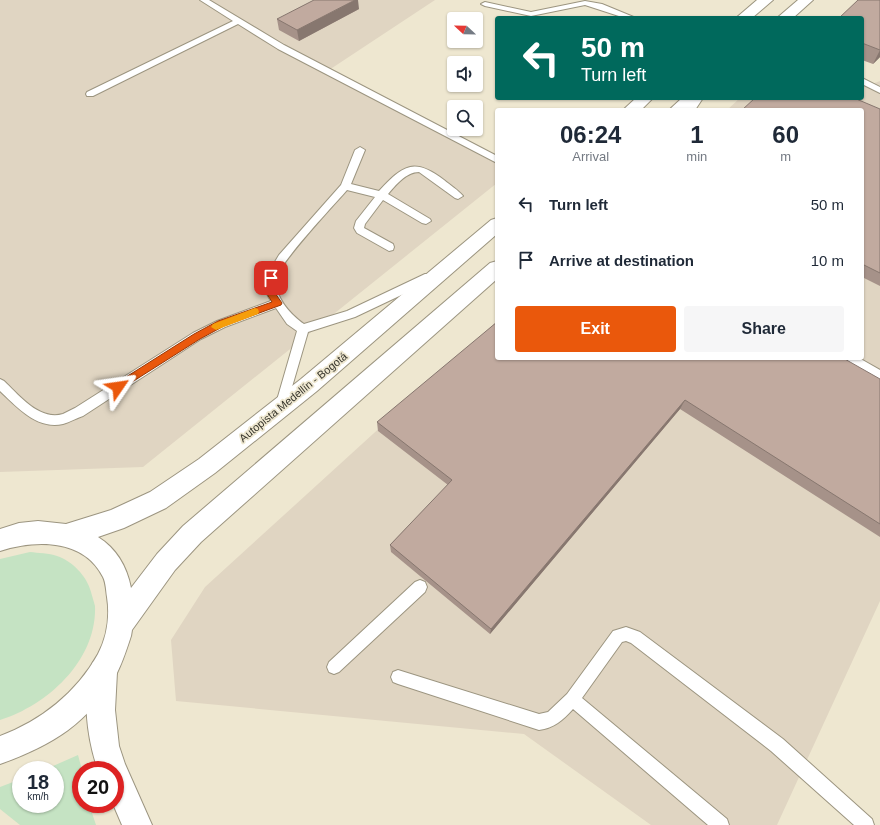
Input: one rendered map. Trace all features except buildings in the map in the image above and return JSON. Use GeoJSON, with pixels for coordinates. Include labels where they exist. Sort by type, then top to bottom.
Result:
{"type":"FeatureCollection","features":[{"type":"Feature","properties":{"kind":"main road"},"geometry":{"type":"LineString","coordinates":[[746,16],[766,0]]}},
{"type":"Feature","properties":{"kind":"main road"},"geometry":{"type":"LineString","coordinates":[[786,16],[806,0]]}},
{"type":"Feature","properties":{"kind":"main road"},"geometry":{"type":"LineString","coordinates":[[633,108],[643,100]]}},
{"type":"Feature","properties":{"kind":"main road"},"geometry":{"type":"LineString","coordinates":[[680,108],[689,100]]}},
{"type":"Feature","properties":{"kind":"main road","name":"Autopista Medellín - Bogotá"},"geometry":{"type":"LineString","coordinates":[[67,535],[115,520],[158,500],[207,466],[280,410],[447,269],[495,226]]}},
{"type":"Feature","properties":{"kind":"main road","name":"Autopista Medellín - Bogotá"},"geometry":{"type":"LineString","coordinates":[[121,623],[166,562],[192,534],[495,270]]}},
{"type":"Feature","properties":{"kind":"main road","name":"Autopista Medellín - Bogotá"},"geometry":{"type":"LineString","coordinates":[[0,540],[36,532],[67,535],[82,541],[96,549],[107,560],[115,574],[120,589],[122,607],[121,623],[117,639],[103,672],[89,692],[72,710],[52,726],[31,739],[0,750]]}},
{"type":"Feature","properties":{"kind":"main road"},"geometry":{"type":"LineString","coordinates":[[103,672],[100,703],[102,730],[106,754],[109,761]]}},
{"type":"Feature","properties":{"kind":"main road"},"geometry":{"type":"LineString","coordinates":[[124,795],[137,825]]}},
{"type":"Feature","properties":{"kind":"lane"},"geometry":{"type":"LineString","coordinates":[[204,0],[281,47],[495,159]]}},
{"type":"Feature","properties":{"kind":"lane"},"geometry":{"type":"LineString","coordinates":[[485,4],[531,14],[585,3],[599,6],[626,16]]}},
{"type":"Feature","properties":{"kind":"lane"},"geometry":{"type":"LineString","coordinates":[[90,94],[238,21]]}},
{"type":"Feature","properties":{"kind":"lane"},"geometry":{"type":"LineString","coordinates":[[864,82],[880,90]]}},
{"type":"Feature","properties":{"kind":"lane"},"geometry":{"type":"LineString","coordinates":[[303,329],[291,321],[271,294],[271,278],[283,258],[345,186],[360,150]]}},
{"type":"Feature","properties":{"kind":"lane"},"geometry":{"type":"LineString","coordinates":[[389,247],[358,228],[360,223],[382,195],[408,170],[413,168],[419,169],[458,196]]}},
{"type":"Feature","properties":{"kind":"lane"},"geometry":{"type":"LineString","coordinates":[[345,186],[382,195],[426,221]]}},
{"type":"Feature","properties":{"kind":"lane"},"geometry":{"type":"LineString","coordinates":[[303,329],[351,314],[447,269]]}},
{"type":"Feature","properties":{"kind":"lane"},"geometry":{"type":"LineString","coordinates":[[0,384],[34,414],[48,420],[63,419],[79,412],[197,336],[221,324],[278,303]]}},
{"type":"Feature","properties":{"kind":"lane"},"geometry":{"type":"LineString","coordinates":[[280,410],[303,329]]}},
{"type":"Feature","properties":{"kind":"lane"},"geometry":{"type":"LineString","coordinates":[[852,360],[880,376]]}},
{"type":"Feature","properties":{"kind":"lane"},"geometry":{"type":"LineString","coordinates":[[334,667],[420,587]]}},
{"type":"Feature","properties":{"kind":"lane"},"geometry":{"type":"LineString","coordinates":[[398,677],[539,722],[546,722],[554,717],[572,699],[618,636],[626,634],[635,637],[777,745],[866,825]]}},
{"type":"Feature","properties":{"kind":"lane"},"geometry":{"type":"LineString","coordinates":[[572,699],[721,825]]}},
{"type":"Feature","properties":{"kind":"shaded area"},"geometry":{"type":"Polygon","coordinates":[[[0,0],[435,0],[326,72],[495,163],[495,185],[143,467],[0,472],[0,0]]]}},
{"type":"Feature","properties":{"kind":"shaded area"},"geometry":{"type":"Polygon","coordinates":[[[864,81],[872,84],[880,81],[880,601],[777,825],[651,825],[524,734],[176,701],[171,640],[205,587],[495,323],[495,360],[864,360],[864,108],[729,108],[738,100],[864,100],[864,81]]]}},
{"type":"Feature","properties":{"kind":"green space"},"geometry":{"type":"Polygon","coordinates":[[[30,552],[63,558],[78,570],[89,586],[95,604],[93,626],[88,644],[78,662],[66,678],[52,692],[35,703],[18,713],[0,720],[0,559],[30,552]]]}},
{"type":"Feature","properties":{"kind":"green space"},"geometry":{"type":"Polygon","coordinates":[[[78,755],[80,761],[72,761],[72,813],[92,813],[96,825],[20,825],[0,809],[0,787],[12,782],[12,813],[64,813],[64,761],[78,755]]]}},
{"type":"Feature","properties":{"kind":"slow traffic"},"geometry":{"type":"LineString","coordinates":[[216,327],[255,312]]}},
{"type":"Feature","properties":{"kind":"route"},"geometry":{"type":"LineString","coordinates":[[118,387],[197,336],[221,324],[278,303],[271,294],[271,278]]}}]}
